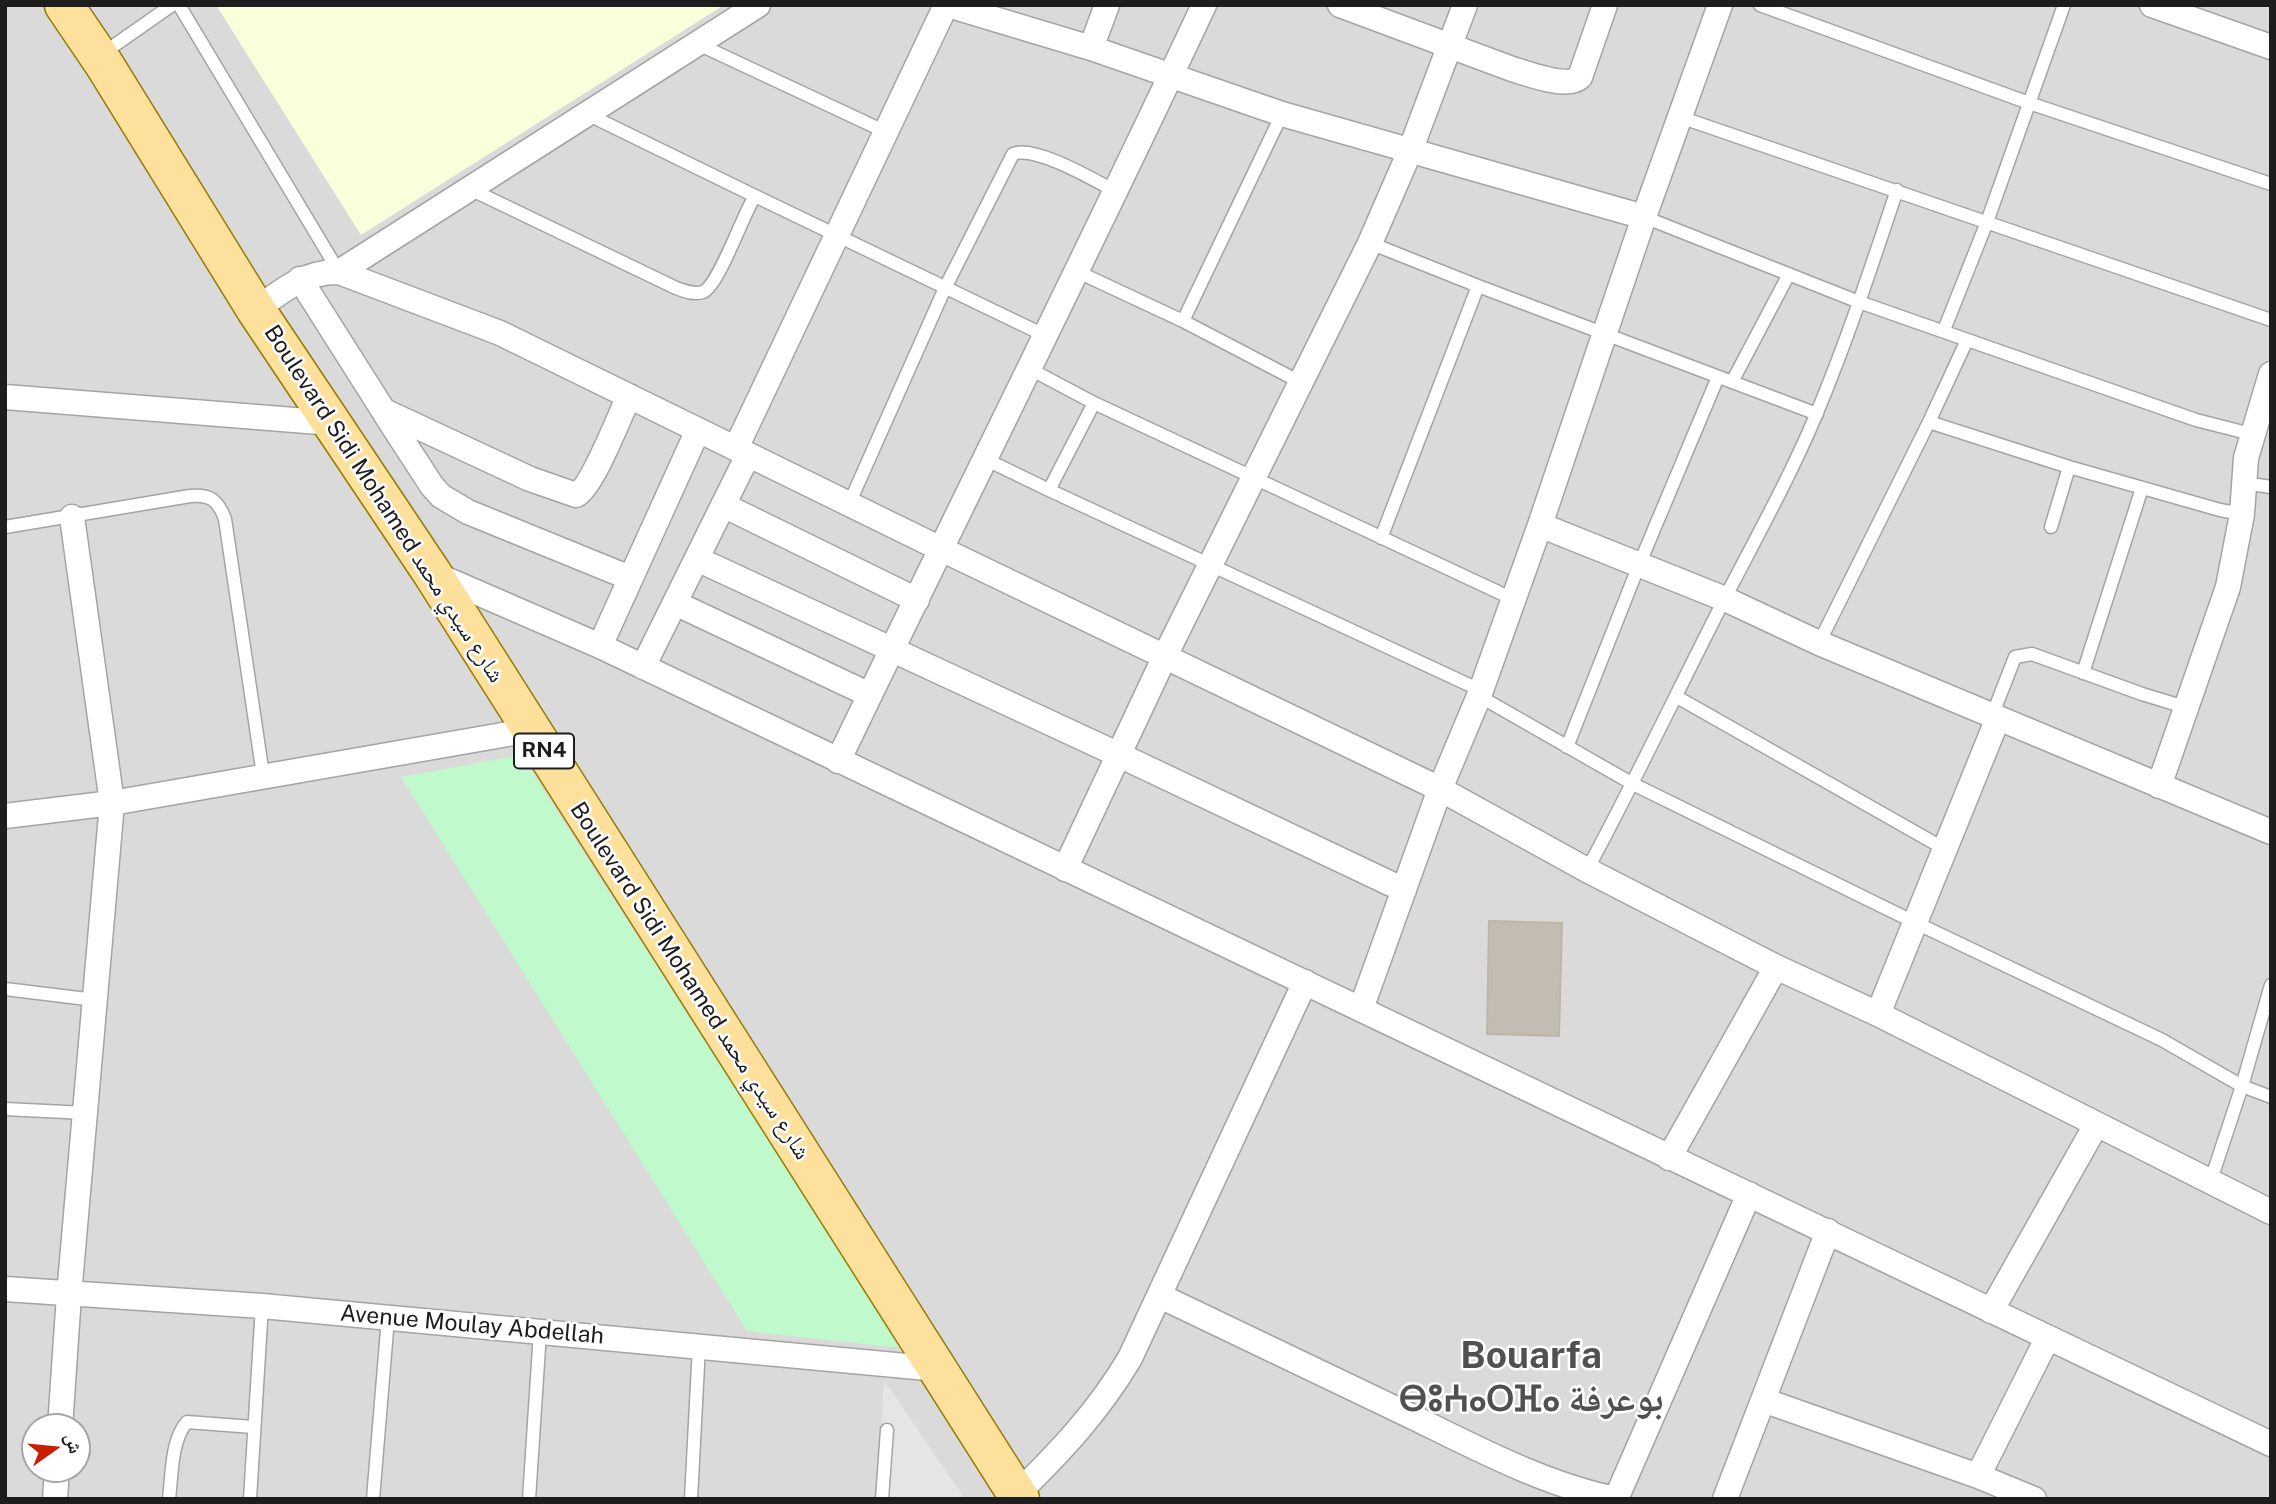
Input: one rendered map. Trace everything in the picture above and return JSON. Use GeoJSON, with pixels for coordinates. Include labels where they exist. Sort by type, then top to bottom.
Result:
{"type":"FeatureCollection","features":[{"type":"Feature","properties":{"kind":"main road","name":"Boulevard Sidi Mohamed شارع سيدي محمد"},"geometry":{"type":"LineString","coordinates":[[64,5],[256,310],[432,573],[1018,1497]]}},
{"type":"Feature","properties":{"kind":"street"},"geometry":{"type":"LineString","coordinates":[[339,272],[758,5]]}},
{"type":"Feature","properties":{"kind":"street"},"geometry":{"type":"LineString","coordinates":[[1091,48],[1107,5]]}},
{"type":"Feature","properties":{"kind":"street"},"geometry":{"type":"LineString","coordinates":[[838,761],[987,460],[1044,335],[1204,5]]}},
{"type":"Feature","properties":{"kind":"street"},"geometry":{"type":"LineString","coordinates":[[1340,5],[1538,77],[1571,82],[1580,77],[1605,5]]}},
{"type":"Feature","properties":{"kind":"street"},"geometry":{"type":"LineString","coordinates":[[1065,869],[1117,754],[1210,563],[1370,243],[1410,152],[1465,5]]}},
{"type":"Feature","properties":{"kind":"street"},"geometry":{"type":"LineString","coordinates":[[1361,1009],[1440,789],[1514,599],[1644,217],[1720,5]]}},
{"type":"Feature","properties":{"kind":"street"},"geometry":{"type":"LineString","coordinates":[[2151,5],[2271,47]]}},
{"type":"Feature","properties":{"kind":"street"},"geometry":{"type":"LineString","coordinates":[[643,667],[723,505],[742,452],[836,236],[886,132],[957,7],[1091,48],[1282,114],[1644,217]]}},
{"type":"Feature","properties":{"kind":"street"},"geometry":{"type":"LineString","coordinates":[[256,310],[300,279],[328,271],[339,272],[500,333],[942,550],[1440,789],[1587,870],[1776,967],[1878,1014],[2210,1184],[2271,1212]]}},
{"type":"Feature","properties":{"kind":"street"},"geometry":{"type":"LineString","coordinates":[[300,279],[432,486],[451,503],[630,578]]}},
{"type":"Feature","properties":{"kind":"street"},"geometry":{"type":"LineString","coordinates":[[2159,786],[2228,587],[2242,514],[2243,483],[2252,434],[2271,374]]}},
{"type":"Feature","properties":{"kind":"street"},"geometry":{"type":"LineString","coordinates":[[384,411],[530,479],[576,495],[584,489],[629,396]]}},
{"type":"Feature","properties":{"kind":"street"},"geometry":{"type":"LineString","coordinates":[[5,397],[332,423]]}},
{"type":"Feature","properties":{"kind":"street"},"geometry":{"type":"LineString","coordinates":[[600,646],[698,430]]}},
{"type":"Feature","properties":{"kind":"street"},"geometry":{"type":"LineString","coordinates":[[723,505],[917,600]]}},
{"type":"Feature","properties":{"kind":"street"},"geometry":{"type":"LineString","coordinates":[[61,1413],[112,803],[72,517]]}},
{"type":"Feature","properties":{"kind":"street"},"geometry":{"type":"LineString","coordinates":[[1540,525],[1725,598],[1819,643],[2271,832]]}},
{"type":"Feature","properties":{"kind":"street"},"geometry":{"type":"LineString","coordinates":[[697,559],[1404,890]]}},
{"type":"Feature","properties":{"kind":"street"},"geometry":{"type":"LineString","coordinates":[[432,573],[600,646],[2271,1444]]}},
{"type":"Feature","properties":{"kind":"street"},"geometry":{"type":"LineString","coordinates":[[675,603],[870,695]]}},
{"type":"Feature","properties":{"kind":"street"},"geometry":{"type":"LineString","coordinates":[[1878,1014],[1995,717]]}},
{"type":"Feature","properties":{"kind":"street"},"geometry":{"type":"LineString","coordinates":[[5,817],[112,803],[531,730]]}},
{"type":"Feature","properties":{"kind":"street"},"geometry":{"type":"LineString","coordinates":[[1669,1158],[1776,967]]}},
{"type":"Feature","properties":{"kind":"street"},"geometry":{"type":"LineString","coordinates":[[1018,1497],[1082,1428],[1130,1358],[1305,982]]}},
{"type":"Feature","properties":{"kind":"street"},"geometry":{"type":"LineString","coordinates":[[1991,1311],[2096,1125]]}},
{"type":"Feature","properties":{"kind":"street"},"geometry":{"type":"LineString","coordinates":[[1160,1296],[1471,1445],[1552,1480],[1588,1493],[1616,1499],[1749,1194]]}},
{"type":"Feature","properties":{"kind":"street"},"geometry":{"type":"LineString","coordinates":[[1725,1499],[1828,1231]]}},
{"type":"Feature","properties":{"kind":"street","name":"Avenue Moulay Abdellah"},"geometry":{"type":"LineString","coordinates":[[5,1289],[262,1306],[938,1369]]}},
{"type":"Feature","properties":{"kind":"street"},"geometry":{"type":"LineString","coordinates":[[1978,1476],[2047,1339]]}},
{"type":"Feature","properties":{"kind":"street"},"geometry":{"type":"LineString","coordinates":[[1763,1400],[1978,1476],[2034,1499]]}},
{"type":"Feature","properties":{"kind":"lane"},"geometry":{"type":"LineString","coordinates":[[98,57],[156,10],[172,5]]}},
{"type":"Feature","properties":{"kind":"lane"},"geometry":{"type":"LineString","coordinates":[[179,5],[339,272]]}},
{"type":"Feature","properties":{"kind":"lane"},"geometry":{"type":"LineString","coordinates":[[1760,5],[2029,103],[2271,184]]}},
{"type":"Feature","properties":{"kind":"lane"},"geometry":{"type":"LineString","coordinates":[[1944,330],[1987,222],[2064,5]]}},
{"type":"Feature","properties":{"kind":"lane"},"geometry":{"type":"LineString","coordinates":[[698,44],[886,132]]}},
{"type":"Feature","properties":{"kind":"lane"},"geometry":{"type":"LineString","coordinates":[[587,114],[1044,335]]}},
{"type":"Feature","properties":{"kind":"lane"},"geometry":{"type":"LineString","coordinates":[[1183,321],[1282,114]]}},
{"type":"Feature","properties":{"kind":"lane"},"geometry":{"type":"LineString","coordinates":[[1680,117],[2271,320]]}},
{"type":"Feature","properties":{"kind":"lane"},"geometry":{"type":"LineString","coordinates":[[849,504],[945,288],[1013,154],[1021,150],[1031,152],[1078,171],[1115,191]]}},
{"type":"Feature","properties":{"kind":"lane"},"geometry":{"type":"LineString","coordinates":[[470,190],[676,288],[695,293],[709,287],[718,274],[755,196]]}},
{"type":"Feature","properties":{"kind":"lane"},"geometry":{"type":"LineString","coordinates":[[1587,870],[1781,492],[1817,414],[1860,302],[1897,190]]}},
{"type":"Feature","properties":{"kind":"lane"},"geometry":{"type":"LineString","coordinates":[[1644,217],[1860,302],[2196,420],[2252,434]]}},
{"type":"Feature","properties":{"kind":"lane"},"geometry":{"type":"LineString","coordinates":[[1370,243],[1817,414]]}},
{"type":"Feature","properties":{"kind":"lane"},"geometry":{"type":"LineString","coordinates":[[1076,271],[1183,321],[1300,382]]}},
{"type":"Feature","properties":{"kind":"lane"},"geometry":{"type":"LineString","coordinates":[[1732,382],[1789,274]]}},
{"type":"Feature","properties":{"kind":"lane"},"geometry":{"type":"LineString","coordinates":[[1381,538],[1478,286]]}},
{"type":"Feature","properties":{"kind":"lane"},"geometry":{"type":"LineString","coordinates":[[1819,643],[1967,340]]}},
{"type":"Feature","properties":{"kind":"lane"},"geometry":{"type":"LineString","coordinates":[[1030,369],[1094,402],[1514,599]]}},
{"type":"Feature","properties":{"kind":"lane"},"geometry":{"type":"LineString","coordinates":[[1567,747],[1639,565],[1718,377]]}},
{"type":"Feature","properties":{"kind":"lane"},"geometry":{"type":"LineString","coordinates":[[1049,490],[1094,402]]}},
{"type":"Feature","properties":{"kind":"lane"},"geometry":{"type":"LineString","coordinates":[[1929,422],[2069,467],[2242,514]]}},
{"type":"Feature","properties":{"kind":"lane"},"geometry":{"type":"LineString","coordinates":[[987,460],[1210,563],[1479,693],[1633,784],[2162,1040],[2242,1086],[2271,1097]]}},
{"type":"Feature","properties":{"kind":"lane"},"geometry":{"type":"LineString","coordinates":[[2052,527],[2069,467]]}},
{"type":"Feature","properties":{"kind":"lane"},"geometry":{"type":"LineString","coordinates":[[2243,483],[2271,487]]}},
{"type":"Feature","properties":{"kind":"lane"},"geometry":{"type":"LineString","coordinates":[[2083,673],[2142,488]]}},
{"type":"Feature","properties":{"kind":"lane"},"geometry":{"type":"LineString","coordinates":[[5,527],[203,495],[211,497],[220,506],[225,519],[263,775]]}},
{"type":"Feature","properties":{"kind":"lane"},"geometry":{"type":"LineString","coordinates":[[1995,717],[2015,657],[2032,654],[2188,708]]}},
{"type":"Feature","properties":{"kind":"lane"},"geometry":{"type":"LineString","coordinates":[[1677,697],[1944,848]]}},
{"type":"Feature","properties":{"kind":"lane"},"geometry":{"type":"LineString","coordinates":[[2210,1184],[2271,985]]}},
{"type":"Feature","properties":{"kind":"lane"},"geometry":{"type":"LineString","coordinates":[[5,989],[95,1000]]}},
{"type":"Feature","properties":{"kind":"lane"},"geometry":{"type":"LineString","coordinates":[[5,1109],[85,1113]]}},
{"type":"Feature","properties":{"kind":"lane"},"geometry":{"type":"LineString","coordinates":[[250,1499],[262,1306]]}},
{"type":"Feature","properties":{"kind":"lane"},"geometry":{"type":"LineString","coordinates":[[373,1499],[388,1318]]}},
{"type":"Feature","properties":{"kind":"lane"},"geometry":{"type":"LineString","coordinates":[[529,1499],[540,1332]]}},
{"type":"Feature","properties":{"kind":"lane"},"geometry":{"type":"LineString","coordinates":[[691,1499],[699,1346]]}},
{"type":"Feature","properties":{"kind":"lane"},"geometry":{"type":"LineString","coordinates":[[169,1499],[176,1448],[182,1427],[187,1422],[253,1427]]}},
{"type":"Feature","properties":{"kind":"lane"},"geometry":{"type":"LineString","coordinates":[[882,1499],[887,1430]]}},
{"type":"Feature","properties":{"kind":"shaded area"},"geometry":{"type":"Polygon","coordinates":[[[5,5],[2271,5],[2271,1499],[5,1499],[5,5]]]}},
{"type":"Feature","properties":{"kind":"shaded area"},"geometry":{"type":"Polygon","coordinates":[[[216,5],[724,5],[361,235],[216,5]]]}},
{"type":"Feature","properties":{"kind":"shaded area"},"geometry":{"type":"Polygon","coordinates":[[[884,1380],[965,1499],[877,1499],[884,1380]]]}},
{"type":"Feature","properties":{"kind":"green space"},"geometry":{"type":"Polygon","coordinates":[[[521,755],[902,1348],[747,1331],[401,777],[521,755]]]}},
{"type":"Feature","properties":{"kind":"building"},"geometry":{"type":"Polygon","coordinates":[[[1489,921],[1562,923],[1559,1036],[1487,1034],[1489,921]]]}},
{"type":"Feature","properties":{"kind":"district","name":"Bouarfa ⴱⵓⵄⴰⵔⴼⴰ بوعرفة"},"geometry":{"type":"Point","coordinates":[1531,1378]}}]}
